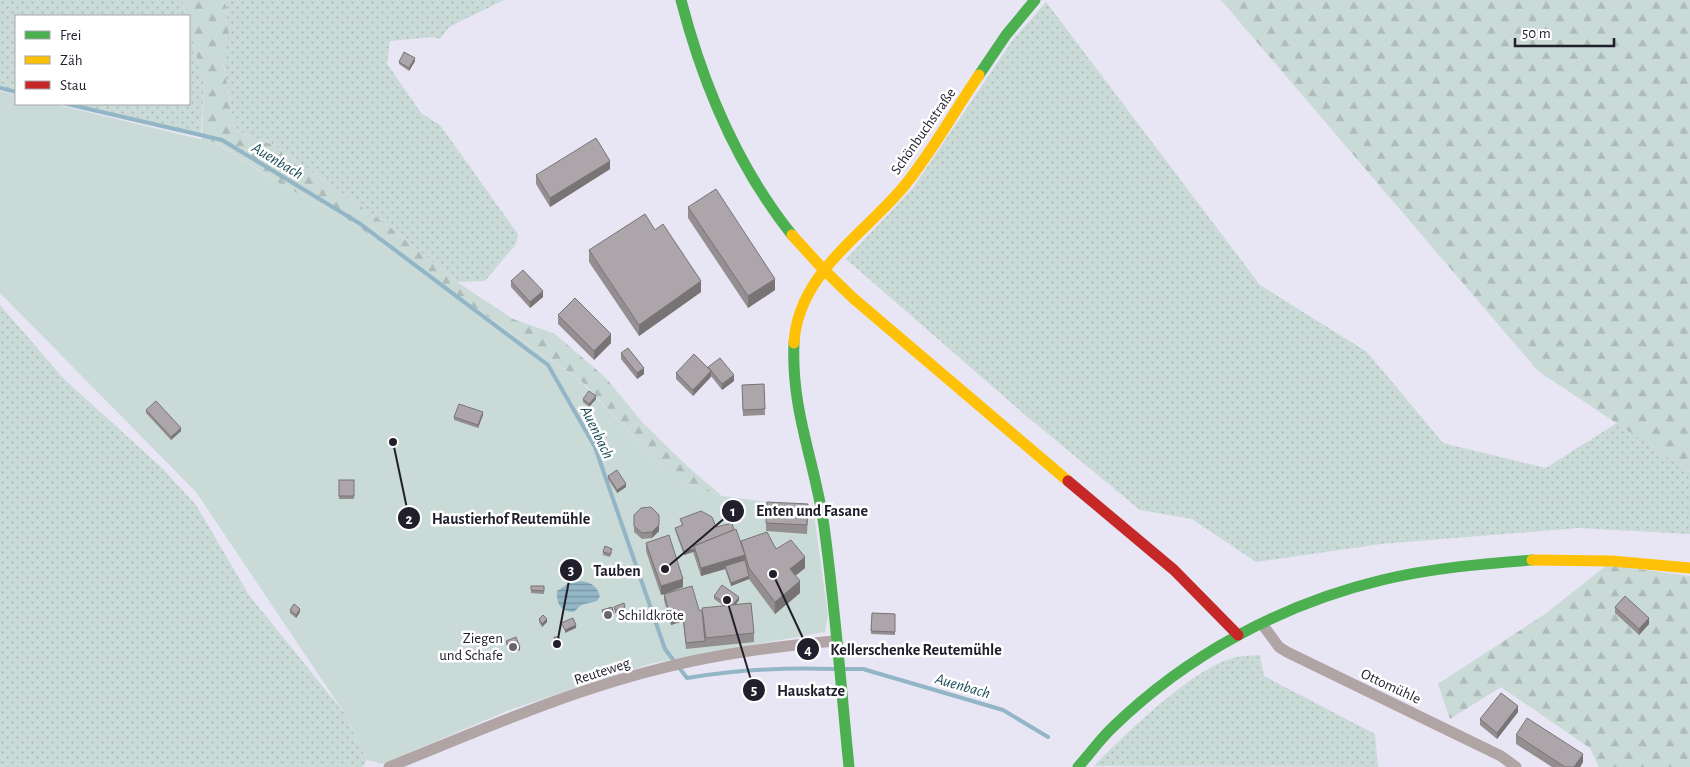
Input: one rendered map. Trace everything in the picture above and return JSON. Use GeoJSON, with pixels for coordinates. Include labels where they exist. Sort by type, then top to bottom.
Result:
{"type":"FeatureCollection","features":[{"type":"Feature","properties":{"kind":"street"},"geometry":{"type":"LineString","coordinates":[[681,0],[694,52],[737,152],[787,228],[823,270],[912,351],[1185,580],[1238,635]]}},
{"type":"Feature","properties":{"kind":"street","name":"Schönbuchstraße"},"geometry":{"type":"LineString","coordinates":[[823,270],[905,185],[1006,35],[1035,0]]}},
{"type":"Feature","properties":{"kind":"street"},"geometry":{"type":"LineString","coordinates":[[823,270],[807,296],[796,331],[793,373],[800,422],[824,524],[834,640],[849,767]]}},
{"type":"Feature","properties":{"kind":"street"},"geometry":{"type":"LineString","coordinates":[[1078,767],[1113,728],[1151,694],[1186,667],[1238,635],[1330,594],[1370,582],[1462,564],[1559,559],[1621,561],[1690,568]]}},
{"type":"Feature","properties":{"kind":"street","name":"Ottomühle"},"geometry":{"type":"LineString","coordinates":[[1262,624],[1279,647],[1287,652],[1501,756],[1516,767]]}},
{"type":"Feature","properties":{"kind":"street","name":"Reuteweg"},"geometry":{"type":"LineString","coordinates":[[389,767],[517,716],[654,670],[689,661],[757,649],[834,640]]}},
{"type":"Feature","properties":{"kind":"green space"},"geometry":{"type":"Polygon","coordinates":[[[0,0],[182,0],[186,15],[15,15],[15,92],[0,88],[0,0]]]}},
{"type":"Feature","properties":{"kind":"green space"},"geometry":{"type":"Polygon","coordinates":[[[182,0],[225,0],[229,34],[222,56],[235,130],[275,146],[391,228],[457,282],[513,319],[555,334],[606,378],[643,423],[686,465],[722,496],[677,482],[581,381],[342,216],[283,186],[217,143],[202,140],[204,84],[190,30],[190,15],[186,15],[182,0]]]}},
{"type":"Feature","properties":{"kind":"green space"},"geometry":{"type":"Polygon","coordinates":[[[225,0],[504,0],[449,27],[440,39],[432,37],[390,41],[387,64],[422,114],[440,125],[518,234],[516,244],[485,281],[457,282],[391,228],[275,146],[235,130],[222,55],[229,34],[225,0]]]}},
{"type":"Feature","properties":{"kind":"green space"},"geometry":{"type":"Polygon","coordinates":[[[1221,0],[1690,0],[1690,472],[1538,371],[1221,0]]]}},
{"type":"Feature","properties":{"kind":"green space"},"geometry":{"type":"Polygon","coordinates":[[[1046,2],[1260,285],[1367,352],[1443,443],[1546,468],[1617,423],[1690,472],[1690,534],[1579,528],[1381,544],[1256,562],[1192,519],[1140,510],[1024,414],[846,259],[913,188],[1012,41],[1046,2]]]}},
{"type":"Feature","properties":{"kind":"green space"},"geometry":{"type":"Polygon","coordinates":[[[190,30],[204,84],[201,135],[71,105],[190,105],[190,30]]]}},
{"type":"Feature","properties":{"kind":"green space"},"geometry":{"type":"Polygon","coordinates":[[[0,91],[15,95],[15,105],[58,105],[216,143],[283,186],[342,216],[579,380],[677,482],[722,496],[813,508],[828,615],[825,632],[653,663],[512,709],[382,764],[367,760],[345,714],[196,492],[0,293],[0,91]]]}},
{"type":"Feature","properties":{"kind":"green space"},"geometry":{"type":"Polygon","coordinates":[[[0,305],[64,379],[163,469],[196,505],[249,595],[345,714],[367,760],[363,767],[0,767],[0,305]]]}},
{"type":"Feature","properties":{"kind":"green space"},"geometry":{"type":"Polygon","coordinates":[[[1607,565],[1690,576],[1690,767],[1599,767],[1590,748],[1501,687],[1450,719],[1438,684],[1545,614],[1607,565]]]}},
{"type":"Feature","properties":{"kind":"green space"},"geometry":{"type":"Polygon","coordinates":[[[1260,655],[1264,676],[1375,734],[1378,767],[1094,766],[1161,703],[1202,673],[1220,663],[1237,657],[1260,655]]]}},
{"type":"Feature","properties":{"kind":"water"},"geometry":{"type":"Polygon","coordinates":[[[581,581],[595,587],[600,596],[597,601],[581,605],[574,612],[566,611],[557,600],[557,591],[569,583],[581,581]]]}},
{"type":"Feature","properties":{"kind":"building"},"geometry":{"type":"Polygon","coordinates":[[[404,52],[415,58],[409,68],[399,62],[404,52]]]}},
{"type":"Feature","properties":{"kind":"building"},"geometry":{"type":"Polygon","coordinates":[[[596,138],[610,161],[550,198],[536,175],[596,138]]]}},
{"type":"Feature","properties":{"kind":"building"},"geometry":{"type":"Polygon","coordinates":[[[716,189],[775,279],[748,296],[688,207],[716,189]]]}},
{"type":"Feature","properties":{"kind":"building"},"geometry":{"type":"Polygon","coordinates":[[[645,214],[655,230],[663,224],[701,281],[639,325],[589,250],[645,214]]]}},
{"type":"Feature","properties":{"kind":"building"},"geometry":{"type":"Polygon","coordinates":[[[523,270],[543,291],[530,302],[511,281],[523,270]]]}},
{"type":"Feature","properties":{"kind":"building"},"geometry":{"type":"Polygon","coordinates":[[[575,298],[611,334],[594,351],[558,315],[575,298]]]}},
{"type":"Feature","properties":{"kind":"building"},"geometry":{"type":"Polygon","coordinates":[[[628,348],[644,368],[637,373],[621,353],[628,348]]]}},
{"type":"Feature","properties":{"kind":"building"},"geometry":{"type":"Polygon","coordinates":[[[694,354],[711,371],[693,390],[676,373],[694,354]]]}},
{"type":"Feature","properties":{"kind":"building"},"geometry":{"type":"Polygon","coordinates":[[[720,358],[734,375],[722,384],[708,367],[720,358]]]}},
{"type":"Feature","properties":{"kind":"building"},"geometry":{"type":"Polygon","coordinates":[[[764,384],[765,409],[743,410],[742,385],[764,384]]]}},
{"type":"Feature","properties":{"kind":"building"},"geometry":{"type":"Polygon","coordinates":[[[589,391],[596,396],[589,404],[583,399],[589,391]]]}},
{"type":"Feature","properties":{"kind":"building"},"geometry":{"type":"Polygon","coordinates":[[[156,401],[181,428],[171,437],[146,410],[156,401]]]}},
{"type":"Feature","properties":{"kind":"building"},"geometry":{"type":"Polygon","coordinates":[[[459,404],[483,412],[478,425],[454,417],[459,404]]]}},
{"type":"Feature","properties":{"kind":"building"},"geometry":{"type":"Polygon","coordinates":[[[617,470],[626,484],[617,490],[608,476],[617,470]]]}},
{"type":"Feature","properties":{"kind":"building"},"geometry":{"type":"Polygon","coordinates":[[[339,480],[354,480],[354,496],[339,496],[339,480]]]}},
{"type":"Feature","properties":{"kind":"building"},"geometry":{"type":"Polygon","coordinates":[[[767,502],[808,504],[807,525],[766,523],[767,502]]]}},
{"type":"Feature","properties":{"kind":"building"},"geometry":{"type":"Polygon","coordinates":[[[651,507],[659,515],[659,525],[652,532],[642,533],[634,526],[634,515],[641,508],[651,507]]]}},
{"type":"Feature","properties":{"kind":"building"},"geometry":{"type":"Polygon","coordinates":[[[701,511],[712,517],[716,527],[732,523],[734,530],[694,546],[694,552],[693,549],[684,552],[675,528],[683,525],[680,519],[701,511]]]}},
{"type":"Feature","properties":{"kind":"building"},"geometry":{"type":"Polygon","coordinates":[[[736,529],[745,555],[701,568],[694,546],[736,529]]]}},
{"type":"Feature","properties":{"kind":"building"},"geometry":{"type":"Polygon","coordinates":[[[767,532],[776,549],[791,540],[805,557],[790,569],[800,581],[775,602],[749,568],[741,541],[767,532]]]}},
{"type":"Feature","properties":{"kind":"building"},"geometry":{"type":"Polygon","coordinates":[[[669,535],[683,579],[661,586],[646,543],[669,535]]]}},
{"type":"Feature","properties":{"kind":"building"},"geometry":{"type":"Polygon","coordinates":[[[605,546],[612,549],[610,554],[603,552],[605,546]]]}},
{"type":"Feature","properties":{"kind":"building"},"geometry":{"type":"Polygon","coordinates":[[[745,560],[749,576],[731,583],[725,566],[745,560]]]}},
{"type":"Feature","properties":{"kind":"building"},"geometry":{"type":"Polygon","coordinates":[[[722,585],[739,597],[733,605],[728,605],[714,596],[722,585]]]}},
{"type":"Feature","properties":{"kind":"building"},"geometry":{"type":"Polygon","coordinates":[[[531,586],[544,586],[544,591],[531,590],[531,586]]]}},
{"type":"Feature","properties":{"kind":"building"},"geometry":{"type":"Polygon","coordinates":[[[692,586],[699,610],[702,611],[705,641],[686,643],[683,615],[671,619],[664,594],[692,586]]]}},
{"type":"Feature","properties":{"kind":"building"},"geometry":{"type":"Polygon","coordinates":[[[1625,596],[1649,618],[1639,629],[1615,607],[1625,596]]]}},
{"type":"Feature","properties":{"kind":"building"},"geometry":{"type":"Polygon","coordinates":[[[624,603],[625,607],[615,610],[614,607],[624,603]]]}},
{"type":"Feature","properties":{"kind":"building"},"geometry":{"type":"Polygon","coordinates":[[[751,603],[754,633],[706,638],[702,608],[751,603]]]}},
{"type":"Feature","properties":{"kind":"building"},"geometry":{"type":"Polygon","coordinates":[[[294,604],[300,609],[296,615],[290,610],[294,604]]]}},
{"type":"Feature","properties":{"kind":"building"},"geometry":{"type":"Polygon","coordinates":[[[612,607],[614,614],[604,617],[602,610],[612,607]]]}},
{"type":"Feature","properties":{"kind":"building"},"geometry":{"type":"Polygon","coordinates":[[[872,613],[895,614],[895,632],[871,631],[872,613]]]}},
{"type":"Feature","properties":{"kind":"building"},"geometry":{"type":"Polygon","coordinates":[[[543,615],[547,619],[542,624],[539,619],[543,615]]]}},
{"type":"Feature","properties":{"kind":"building"},"geometry":{"type":"Polygon","coordinates":[[[573,618],[576,625],[565,630],[561,623],[573,618]]]}},
{"type":"Feature","properties":{"kind":"building"},"geometry":{"type":"Polygon","coordinates":[[[516,637],[520,647],[511,650],[506,641],[516,637]]]}},
{"type":"Feature","properties":{"kind":"building"},"geometry":{"type":"Polygon","coordinates":[[[554,637],[559,637],[560,642],[555,642],[554,637]]]}},
{"type":"Feature","properties":{"kind":"building"},"geometry":{"type":"Polygon","coordinates":[[[1501,693],[1518,706],[1497,733],[1480,719],[1501,693]]]}},
{"type":"Feature","properties":{"kind":"building"},"geometry":{"type":"Polygon","coordinates":[[[1527,718],[1583,754],[1574,767],[1565,767],[1516,735],[1527,718]]]}},
{"type":"Feature","properties":{"kind":"waterway","name":"Auenbach"},"geometry":{"type":"LineString","coordinates":[[0,88],[15,92]]}},
{"type":"Feature","properties":{"kind":"waterway","name":"Auenbach"},"geometry":{"type":"LineString","coordinates":[[71,105],[222,140],[359,223],[548,365],[595,447],[665,649],[687,678],[760,670],[834,669]]}},
{"type":"Feature","properties":{"kind":"waterway","name":"Auenbach"},"geometry":{"type":"LineString","coordinates":[[843,669],[863,669],[1003,710],[1048,737]]}},
{"type":"Feature","properties":{"kind":"traffic: fast"},"geometry":{"type":"LineString","coordinates":[[681,0],[700,63],[724,124],[772,209],[792,235]]}},
{"type":"Feature","properties":{"kind":"traffic: fast"},"geometry":{"type":"LineString","coordinates":[[979,75],[1006,35],[1035,0]]}},
{"type":"Feature","properties":{"kind":"traffic: fast"},"geometry":{"type":"LineString","coordinates":[[794,343],[796,392],[804,436],[820,502],[828,556],[849,767]]}},
{"type":"Feature","properties":{"kind":"traffic: fast"},"geometry":{"type":"LineString","coordinates":[[1078,767],[1113,727],[1172,677],[1204,655],[1272,618],[1345,590],[1382,580],[1419,572],[1532,560]]}},
{"type":"Feature","properties":{"kind":"traffic: slow"},"geometry":{"type":"LineString","coordinates":[[794,343],[798,318],[807,296],[820,275],[905,185],[934,145],[979,75]]}},
{"type":"Feature","properties":{"kind":"traffic: slow"},"geometry":{"type":"LineString","coordinates":[[792,235],[853,298],[1068,481]]}},
{"type":"Feature","properties":{"kind":"traffic: slow"},"geometry":{"type":"LineString","coordinates":[[1532,560],[1612,561],[1690,568]]}},
{"type":"Feature","properties":{"kind":"traffic: jam"},"geometry":{"type":"LineString","coordinates":[[1068,481],[1174,570],[1238,635]]}},
{"type":"Feature","properties":{"kind":"place","name":"Haustierhof Reutemühle"},"geometry":{"type":"Point","coordinates":[393,442]}},
{"type":"Feature","properties":{"kind":"place","name":"Enten und Fasane"},"geometry":{"type":"Point","coordinates":[665,569]}},
{"type":"Feature","properties":{"kind":"place","name":"Kellerschenke Reutemühle"},"geometry":{"type":"Point","coordinates":[773,574]}},
{"type":"Feature","properties":{"kind":"place","name":"Hauskatze"},"geometry":{"type":"Point","coordinates":[727,600]}},
{"type":"Feature","properties":{"kind":"place","name":"Schildkröte"},"geometry":{"type":"Point","coordinates":[608,615]}},
{"type":"Feature","properties":{"kind":"place","name":"Tauben"},"geometry":{"type":"Point","coordinates":[557,644]}},
{"type":"Feature","properties":{"kind":"place","name":"Ziegen und Schafe"},"geometry":{"type":"Point","coordinates":[513,647]}}]}
